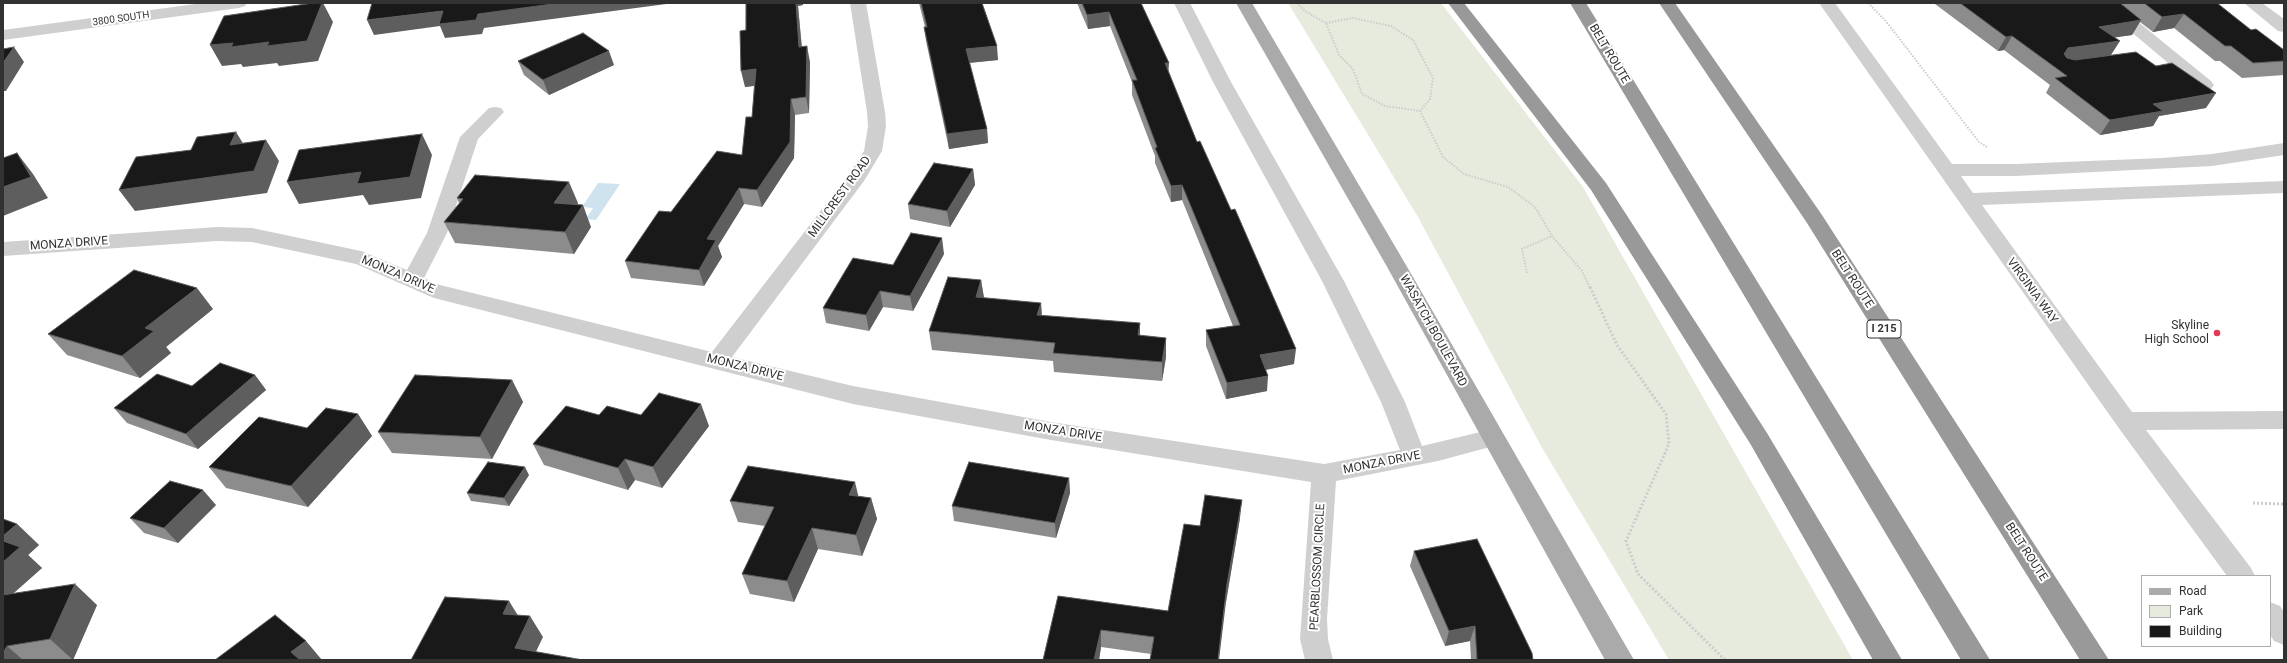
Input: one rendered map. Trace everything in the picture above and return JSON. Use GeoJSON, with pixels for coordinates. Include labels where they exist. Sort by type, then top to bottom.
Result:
{"type":"FeatureCollection","features":[{"type":"Feature","properties":{"kind":"highway"},"geometry":{"type":"LineString","coordinates":[[1456,3],[1599,187],[1759,439],[1888,660]]}},
{"type":"Feature","properties":{"kind":"highway","name":"BELT ROUTE"},"geometry":{"type":"LineString","coordinates":[[1578,3],[1976,660]]}},
{"type":"Feature","properties":{"kind":"highway","name":"BELT ROUTE"},"geometry":{"type":"LineString","coordinates":[[1667,3],[1815,220],[2095,660]]}},
{"type":"Feature","properties":{"kind":"main road","name":"WASATCH BOULEVARD"},"geometry":{"type":"LineString","coordinates":[[1244,3],[1620,660]]}},
{"type":"Feature","properties":{"kind":"street","name":"3800 SOUTH"},"geometry":{"type":"LineString","coordinates":[[3,35],[239,3]]}},
{"type":"Feature","properties":{"kind":"street","name":"MILLCREST ROAD"},"geometry":{"type":"LineString","coordinates":[[717,361],[857,177],[873,151],[876,119],[858,3]]}},
{"type":"Feature","properties":{"kind":"street"},"geometry":{"type":"LineString","coordinates":[[1182,3],[1222,82],[1333,281],[1393,402],[1415,456]]}},
{"type":"Feature","properties":{"kind":"street","name":"VIRGINIA WAY"},"geometry":{"type":"LineString","coordinates":[[1827,3],[2126,421],[2241,575]]}},
{"type":"Feature","properties":{"kind":"street"},"geometry":{"type":"LineString","coordinates":[[2105,3],[2205,85]]}},
{"type":"Feature","properties":{"kind":"street"},"geometry":{"type":"LineString","coordinates":[[2252,3],[2284,27]]}},
{"type":"Feature","properties":{"kind":"street"},"geometry":{"type":"LineString","coordinates":[[2144,57],[2167,54]]}},
{"type":"Feature","properties":{"kind":"street"},"geometry":{"type":"LineString","coordinates":[[412,281],[437,233],[469,137],[495,112]]}},
{"type":"Feature","properties":{"kind":"street"},"geometry":{"type":"LineString","coordinates":[[1947,170],[2016,170],[2162,164],[2212,160],[2284,149]]}},
{"type":"Feature","properties":{"kind":"street"},"geometry":{"type":"LineString","coordinates":[[1966,198],[2284,187]]}},
{"type":"Feature","properties":{"kind":"street","name":"MONZA DRIVE"},"geometry":{"type":"LineString","coordinates":[[3,249],[218,234],[252,235],[361,258],[434,291],[853,395],[1051,431],[1324,474],[1415,456],[1493,438]]}},
{"type":"Feature","properties":{"kind":"street"},"geometry":{"type":"LineString","coordinates":[[2126,421],[2284,420]]}},
{"type":"Feature","properties":{"kind":"street","name":"PEARBLOSSOM CIRCLE"},"geometry":{"type":"LineString","coordinates":[[1319,660],[1314,639],[1314,619],[1324,474]]}},
{"type":"Feature","properties":{"kind":"street"},"geometry":{"type":"LineString","coordinates":[[2271,615],[2284,633]]}},
{"type":"Feature","properties":{"kind":"path"},"geometry":{"type":"LineString","coordinates":[[1297,3],[1305,11],[1326,23],[1339,55],[1353,69],[1362,94],[1385,106],[1420,111]]}},
{"type":"Feature","properties":{"kind":"path"},"geometry":{"type":"LineString","coordinates":[[1868,3],[1885,20],[1979,142],[1991,149]]}},
{"type":"Feature","properties":{"kind":"path"},"geometry":{"type":"LineString","coordinates":[[1326,23],[1353,18],[1391,26],[1413,40],[1433,78],[1430,99],[1420,111]]}},
{"type":"Feature","properties":{"kind":"path"},"geometry":{"type":"LineString","coordinates":[[1420,111],[1443,157],[1464,174],[1508,187],[1535,207],[1552,236],[1582,271],[1617,345],[1666,414],[1669,444],[1626,541],[1638,574],[1725,660]]}},
{"type":"Feature","properties":{"kind":"path"},"geometry":{"type":"LineString","coordinates":[[1527,273],[1522,249],[1552,236]]}},
{"type":"Feature","properties":{"kind":"path"},"geometry":{"type":"LineString","coordinates":[[2253,503],[2284,504]]}},
{"type":"Feature","properties":{"kind":"green space"},"geometry":{"type":"Polygon","coordinates":[[[1288,3],[1441,3],[1583,187],[1853,660],[1669,660],[1541,446],[1418,217],[1288,3]]]}},
{"type":"Feature","properties":{"kind":"water"},"geometry":{"type":"Polygon","coordinates":[[[598,183],[620,184],[596,220],[586,219],[593,208],[582,207],[598,183]]]}},
{"type":"Feature","properties":{"kind":"building"},"geometry":{"type":"Polygon","coordinates":[[[322,3],[307,41],[267,46],[269,42],[231,47],[233,43],[210,45],[224,16],[322,3]]]}},
{"type":"Feature","properties":{"kind":"building"},"geometry":{"type":"Polygon","coordinates":[[[372,3],[560,3],[478,14],[476,20],[439,24],[443,11],[367,20],[372,3]]]}},
{"type":"Feature","properties":{"kind":"building"},"geometry":{"type":"Polygon","coordinates":[[[746,3],[796,3],[799,47],[807,46],[806,97],[791,99],[790,142],[757,190],[739,188],[707,239],[716,240],[699,270],[625,261],[659,211],[671,212],[717,151],[742,155],[746,117],[752,117],[756,69],[741,71],[740,31],[746,30],[746,3]]]}},
{"type":"Feature","properties":{"kind":"building"},"geometry":{"type":"Polygon","coordinates":[[[921,3],[982,3],[997,46],[966,49],[987,129],[947,134],[924,27],[927,27],[921,3]]]}},
{"type":"Feature","properties":{"kind":"building"},"geometry":{"type":"Polygon","coordinates":[[[1082,3],[1141,3],[1169,63],[1165,63],[1197,142],[1200,141],[1231,210],[1235,209],[1296,349],[1260,355],[1268,376],[1227,383],[1206,330],[1240,325],[1182,185],[1171,186],[1155,148],[1157,147],[1132,80],[1137,80],[1109,12],[1087,15],[1082,3]]]}},
{"type":"Feature","properties":{"kind":"building"},"geometry":{"type":"Polygon","coordinates":[[[1960,3],[2120,3],[2141,20],[2099,27],[2120,41],[2068,48],[2064,54],[2067,58],[2075,60],[2136,52],[2156,66],[2172,63],[2216,93],[2153,104],[2163,111],[2110,120],[2055,78],[2067,76],[2012,36],[2006,37],[1960,3]]]}},
{"type":"Feature","properties":{"kind":"building"},"geometry":{"type":"Polygon","coordinates":[[[2144,3],[2217,3],[2251,30],[2256,29],[2284,50],[2284,61],[2253,63],[2231,46],[2225,46],[2184,14],[2162,17],[2144,3]]]}},
{"type":"Feature","properties":{"kind":"building"},"geometry":{"type":"Polygon","coordinates":[[[583,33],[609,51],[543,80],[518,61],[583,33]]]}},
{"type":"Feature","properties":{"kind":"building"},"geometry":{"type":"Polygon","coordinates":[[[14,47],[3,63],[3,49],[14,47]]]}},
{"type":"Feature","properties":{"kind":"building"},"geometry":{"type":"Polygon","coordinates":[[[236,132],[230,145],[266,140],[254,171],[119,190],[136,157],[191,150],[197,137],[236,132]]]}},
{"type":"Feature","properties":{"kind":"building"},"geometry":{"type":"Polygon","coordinates":[[[422,134],[410,177],[357,184],[361,172],[287,182],[299,150],[422,134]]]}},
{"type":"Feature","properties":{"kind":"building"},"geometry":{"type":"Polygon","coordinates":[[[17,153],[31,177],[3,187],[3,158],[17,153]]]}},
{"type":"Feature","properties":{"kind":"building"},"geometry":{"type":"Polygon","coordinates":[[[934,163],[973,169],[947,211],[908,204],[934,163]]]}},
{"type":"Feature","properties":{"kind":"building"},"geometry":{"type":"Polygon","coordinates":[[[475,175],[569,182],[554,203],[583,205],[565,232],[444,222],[463,199],[457,198],[475,175]]]}},
{"type":"Feature","properties":{"kind":"building"},"geometry":{"type":"Polygon","coordinates":[[[911,233],[942,238],[910,296],[880,291],[866,315],[823,308],[853,258],[893,265],[911,233]]]}},
{"type":"Feature","properties":{"kind":"building"},"geometry":{"type":"Polygon","coordinates":[[[134,270],[197,288],[145,328],[154,331],[122,356],[48,334],[134,270]]]}},
{"type":"Feature","properties":{"kind":"building"},"geometry":{"type":"Polygon","coordinates":[[[948,277],[981,280],[976,297],[1041,303],[1037,315],[1140,323],[1138,335],[1166,338],[1162,362],[1053,353],[1055,343],[929,331],[948,277]]]}},
{"type":"Feature","properties":{"kind":"building"},"geometry":{"type":"Polygon","coordinates":[[[220,363],[255,375],[186,434],[114,408],[157,374],[192,386],[220,363]]]}},
{"type":"Feature","properties":{"kind":"building"},"geometry":{"type":"Polygon","coordinates":[[[415,375],[512,380],[480,437],[378,432],[415,375]]]}},
{"type":"Feature","properties":{"kind":"building"},"geometry":{"type":"Polygon","coordinates":[[[659,393],[701,404],[653,467],[625,459],[618,468],[533,444],[566,406],[599,415],[607,406],[641,415],[659,393]]]}},
{"type":"Feature","properties":{"kind":"building"},"geometry":{"type":"Polygon","coordinates":[[[326,408],[358,414],[291,486],[209,467],[259,417],[307,428],[326,408]]]}},
{"type":"Feature","properties":{"kind":"building"},"geometry":{"type":"Polygon","coordinates":[[[488,462],[525,467],[504,498],[467,493],[488,462]]]}},
{"type":"Feature","properties":{"kind":"building"},"geometry":{"type":"Polygon","coordinates":[[[969,462],[1069,478],[1055,523],[952,506],[969,462]]]}},
{"type":"Feature","properties":{"kind":"building"},"geometry":{"type":"Polygon","coordinates":[[[748,466],[855,482],[849,495],[871,498],[856,535],[812,528],[787,581],[742,574],[774,507],[730,501],[748,466]]]}},
{"type":"Feature","properties":{"kind":"building"},"geometry":{"type":"Polygon","coordinates":[[[170,481],[203,490],[164,528],[130,518],[170,481]]]}},
{"type":"Feature","properties":{"kind":"building"},"geometry":{"type":"Polygon","coordinates":[[[1205,495],[1242,500],[1227,584],[1218,660],[1150,660],[1154,637],[1101,630],[1094,660],[1043,660],[1058,596],[1168,611],[1184,524],[1200,526],[1205,495]]]}},
{"type":"Feature","properties":{"kind":"building"},"geometry":{"type":"Polygon","coordinates":[[[3,519],[17,524],[3,536],[3,519]]]}},
{"type":"Feature","properties":{"kind":"building"},"geometry":{"type":"Polygon","coordinates":[[[1477,539],[1532,653],[1533,660],[1477,660],[1475,626],[1449,631],[1414,551],[1477,539]]]}},
{"type":"Feature","properties":{"kind":"building"},"geometry":{"type":"Polygon","coordinates":[[[3,541],[20,547],[3,562],[3,541]]]}},
{"type":"Feature","properties":{"kind":"building"},"geometry":{"type":"Polygon","coordinates":[[[75,584],[50,639],[7,646],[3,653],[3,595],[75,584]]]}},
{"type":"Feature","properties":{"kind":"building"},"geometry":{"type":"Polygon","coordinates":[[[445,597],[509,601],[503,614],[530,616],[515,648],[583,660],[411,660],[445,597]]]}},
{"type":"Feature","properties":{"kind":"building"},"geometry":{"type":"Polygon","coordinates":[[[275,615],[306,641],[291,652],[300,660],[215,660],[275,615]]]}},
{"type":"Feature","properties":{"kind":"place","name":"Skyline High School"},"geometry":{"type":"Point","coordinates":[2217,333]}}]}
